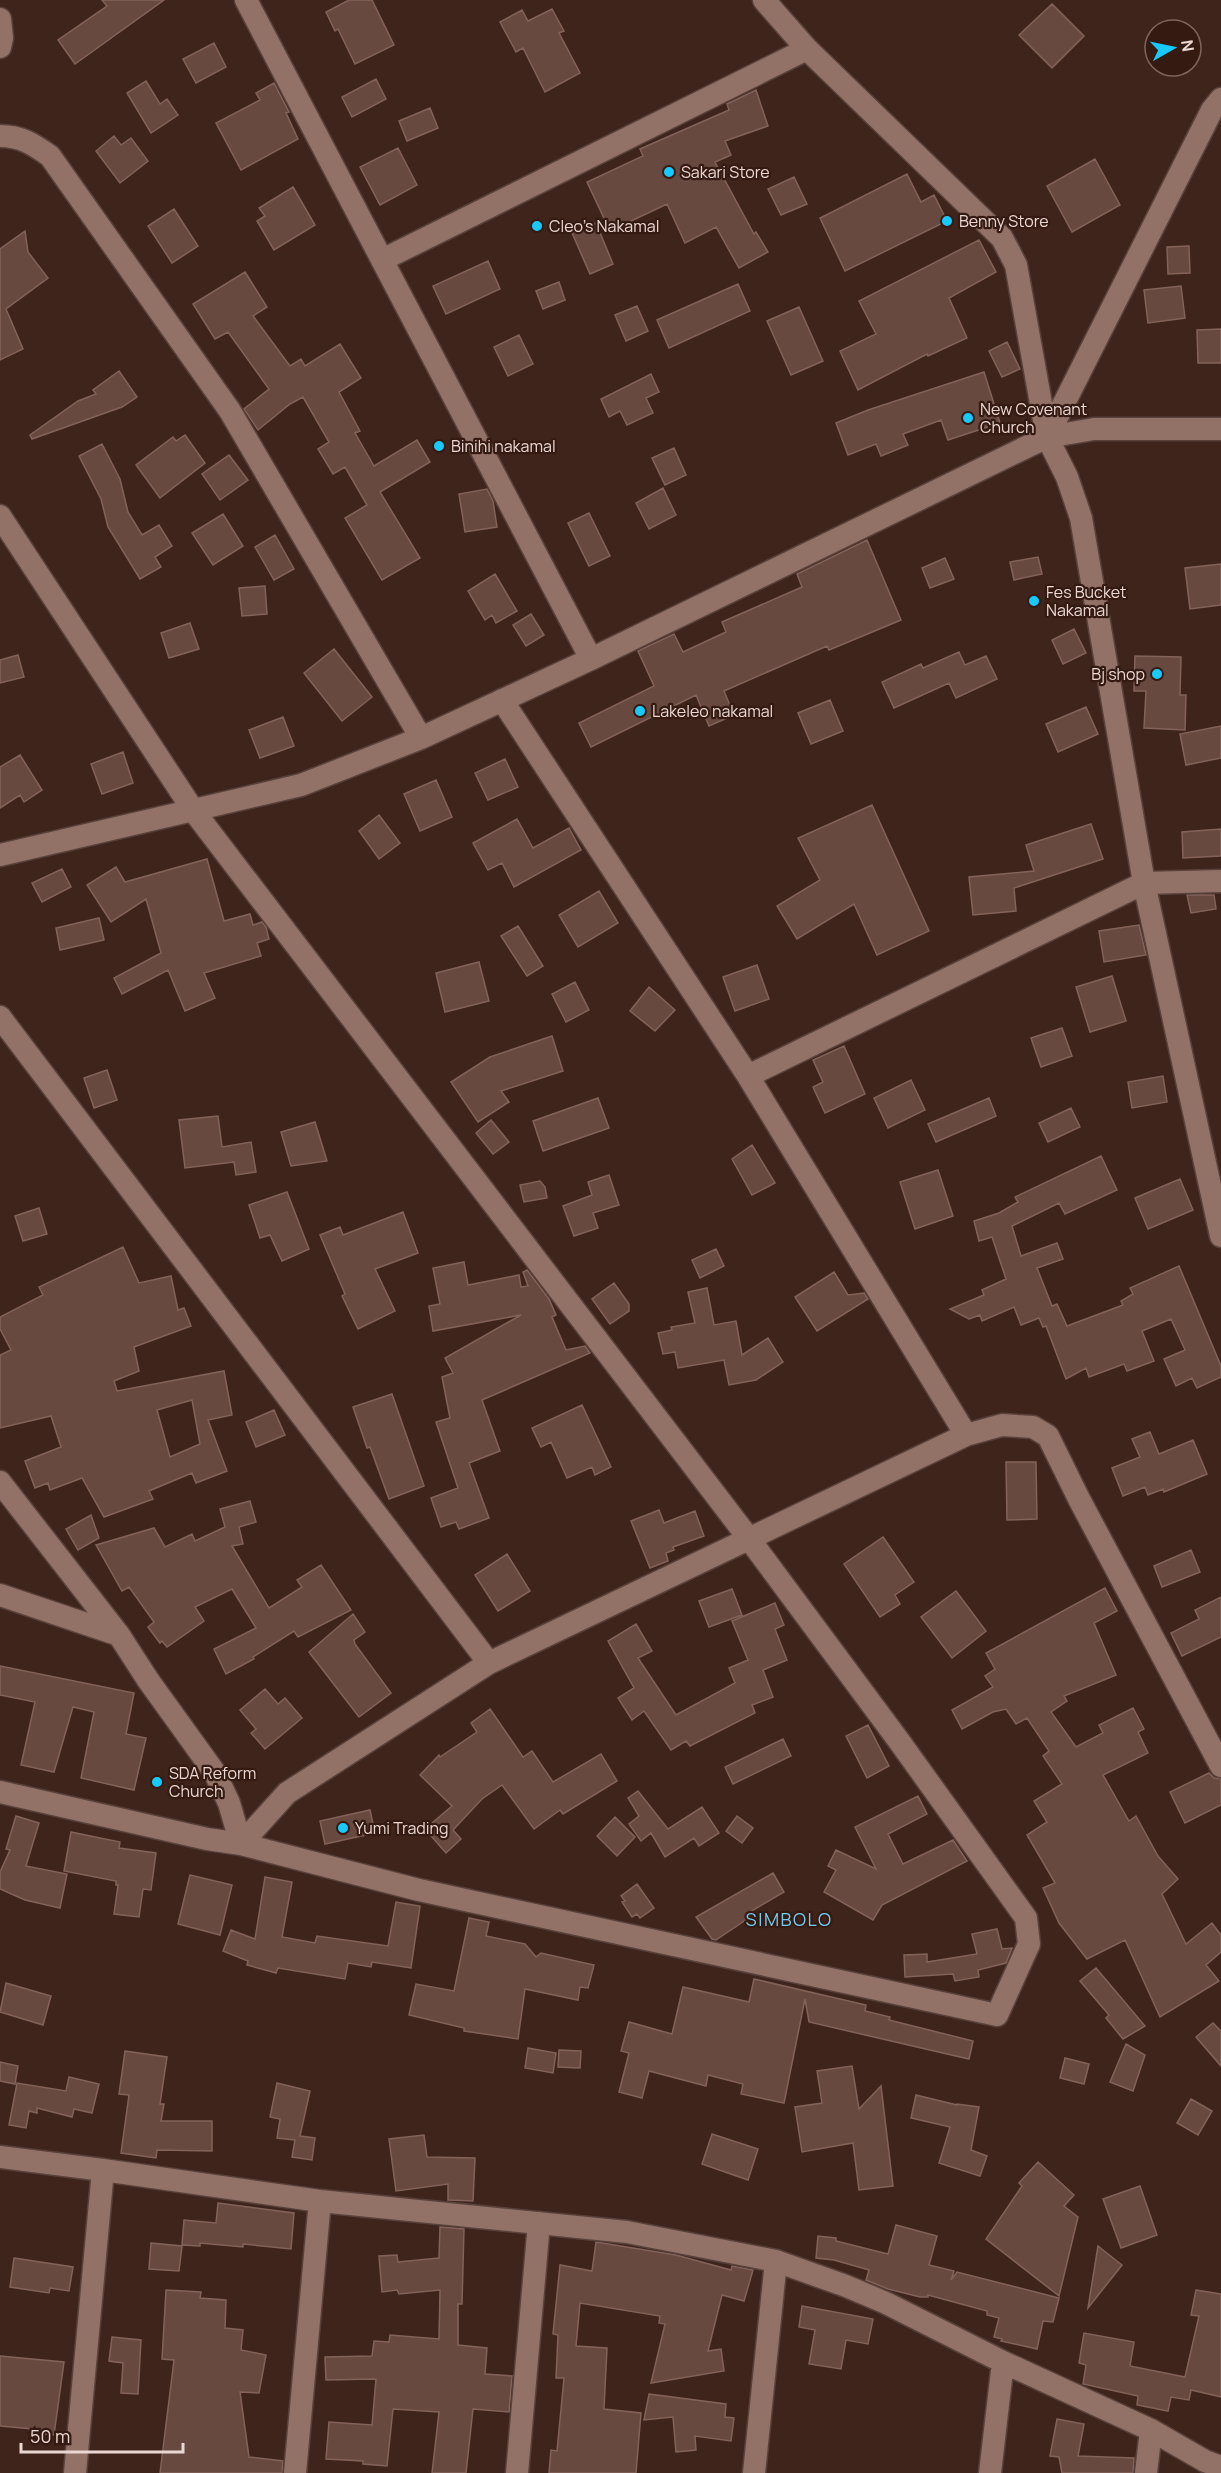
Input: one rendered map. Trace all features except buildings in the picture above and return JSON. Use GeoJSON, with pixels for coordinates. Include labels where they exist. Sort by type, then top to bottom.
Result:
{"type":"FeatureCollection","features":[{"type":"Feature","properties":{"kind":"street"},"geometry":{"type":"LineString","coordinates":[[246,0],[591,658]]}},
{"type":"Feature","properties":{"kind":"street"},"geometry":{"type":"LineString","coordinates":[[764,0],[807,49],[1002,238],[1016,265],[1047,437],[1067,477],[1081,518],[1144,883],[1221,1236]]}},
{"type":"Feature","properties":{"kind":"street"},"geometry":{"type":"LineString","coordinates":[[0,19],[2,38],[0,47]]}},
{"type":"Feature","properties":{"kind":"street"},"geometry":{"type":"LineString","coordinates":[[382,260],[807,49]]}},
{"type":"Feature","properties":{"kind":"street"},"geometry":{"type":"LineString","coordinates":[[1047,437],[1212,110],[1221,99]]}},
{"type":"Feature","properties":{"kind":"street"},"geometry":{"type":"LineString","coordinates":[[0,136],[12,136],[30,142],[50,156],[230,411],[421,738]]}},
{"type":"Feature","properties":{"kind":"street"},"geometry":{"type":"LineString","coordinates":[[0,855],[301,785],[421,738],[1047,437],[1094,429],[1221,429]]}},
{"type":"Feature","properties":{"kind":"street"},"geometry":{"type":"LineString","coordinates":[[0,516],[193,810],[750,1540],[899,1741],[1026,1918],[1029,1944],[997,2015],[419,1890],[241,1844],[207,1839],[0,1792]]}},
{"type":"Feature","properties":{"kind":"street"},"geometry":{"type":"LineString","coordinates":[[502,700],[748,1076],[966,1435]]}},
{"type":"Feature","properties":{"kind":"street"},"geometry":{"type":"LineString","coordinates":[[748,1076],[1144,883],[1221,881]]}},
{"type":"Feature","properties":{"kind":"street"},"geometry":{"type":"LineString","coordinates":[[0,1017],[489,1663]]}},
{"type":"Feature","properties":{"kind":"street"},"geometry":{"type":"LineString","coordinates":[[241,1844],[287,1793],[489,1663],[966,1435],[1002,1425],[1033,1427],[1048,1436],[1221,1766]]}},
{"type":"Feature","properties":{"kind":"street"},"geometry":{"type":"LineString","coordinates":[[0,1482],[119,1635],[148,1680],[215,1773],[229,1803],[241,1844]]}},
{"type":"Feature","properties":{"kind":"street"},"geometry":{"type":"LineString","coordinates":[[0,1595],[119,1635]]}},
{"type":"Feature","properties":{"kind":"street"},"geometry":{"type":"LineString","coordinates":[[0,2157],[320,2201],[627,2232],[776,2261],[886,2303],[1003,2362],[1151,2430],[1205,2461],[1221,2467]]}},
{"type":"Feature","properties":{"kind":"street"},"geometry":{"type":"LineString","coordinates":[[75,2473],[103,2170]]}},
{"type":"Feature","properties":{"kind":"street"},"geometry":{"type":"LineString","coordinates":[[295,2473],[320,2201]]}},
{"type":"Feature","properties":{"kind":"street"},"geometry":{"type":"LineString","coordinates":[[517,2473],[539,2223]]}},
{"type":"Feature","properties":{"kind":"street"},"geometry":{"type":"LineString","coordinates":[[754,2473],[776,2261]]}},
{"type":"Feature","properties":{"kind":"street"},"geometry":{"type":"LineString","coordinates":[[990,2473],[1003,2362]]}},
{"type":"Feature","properties":{"kind":"street"},"geometry":{"type":"LineString","coordinates":[[1146,2473],[1151,2430]]}},
{"type":"Feature","properties":{"kind":"place","name":"Sakari Store"},"geometry":{"type":"Point","coordinates":[669,172]}},
{"type":"Feature","properties":{"kind":"place","name":"Benny Store"},"geometry":{"type":"Point","coordinates":[947,221]}},
{"type":"Feature","properties":{"kind":"place","name":"Cleo's Nakamal"},"geometry":{"type":"Point","coordinates":[537,226]}},
{"type":"Feature","properties":{"kind":"place","name":"New Covenant Church"},"geometry":{"type":"Point","coordinates":[968,418]}},
{"type":"Feature","properties":{"kind":"place","name":"Binihi nakamal"},"geometry":{"type":"Point","coordinates":[439,446]}},
{"type":"Feature","properties":{"kind":"place","name":"Fes Bucket Nakamal"},"geometry":{"type":"Point","coordinates":[1034,601]}},
{"type":"Feature","properties":{"kind":"place","name":"Bj shop"},"geometry":{"type":"Point","coordinates":[1157,674]}},
{"type":"Feature","properties":{"kind":"place","name":"Lakeleo nakamal"},"geometry":{"type":"Point","coordinates":[640,711]}},
{"type":"Feature","properties":{"kind":"place","name":"SDA Reform Church"},"geometry":{"type":"Point","coordinates":[157,1782]}},
{"type":"Feature","properties":{"kind":"place","name":"Yumi Trading"},"geometry":{"type":"Point","coordinates":[343,1828]}},
{"type":"Feature","properties":{"kind":"district","name":"SIMBOLO"},"geometry":{"type":"Point","coordinates":[789,1920]}}]}
